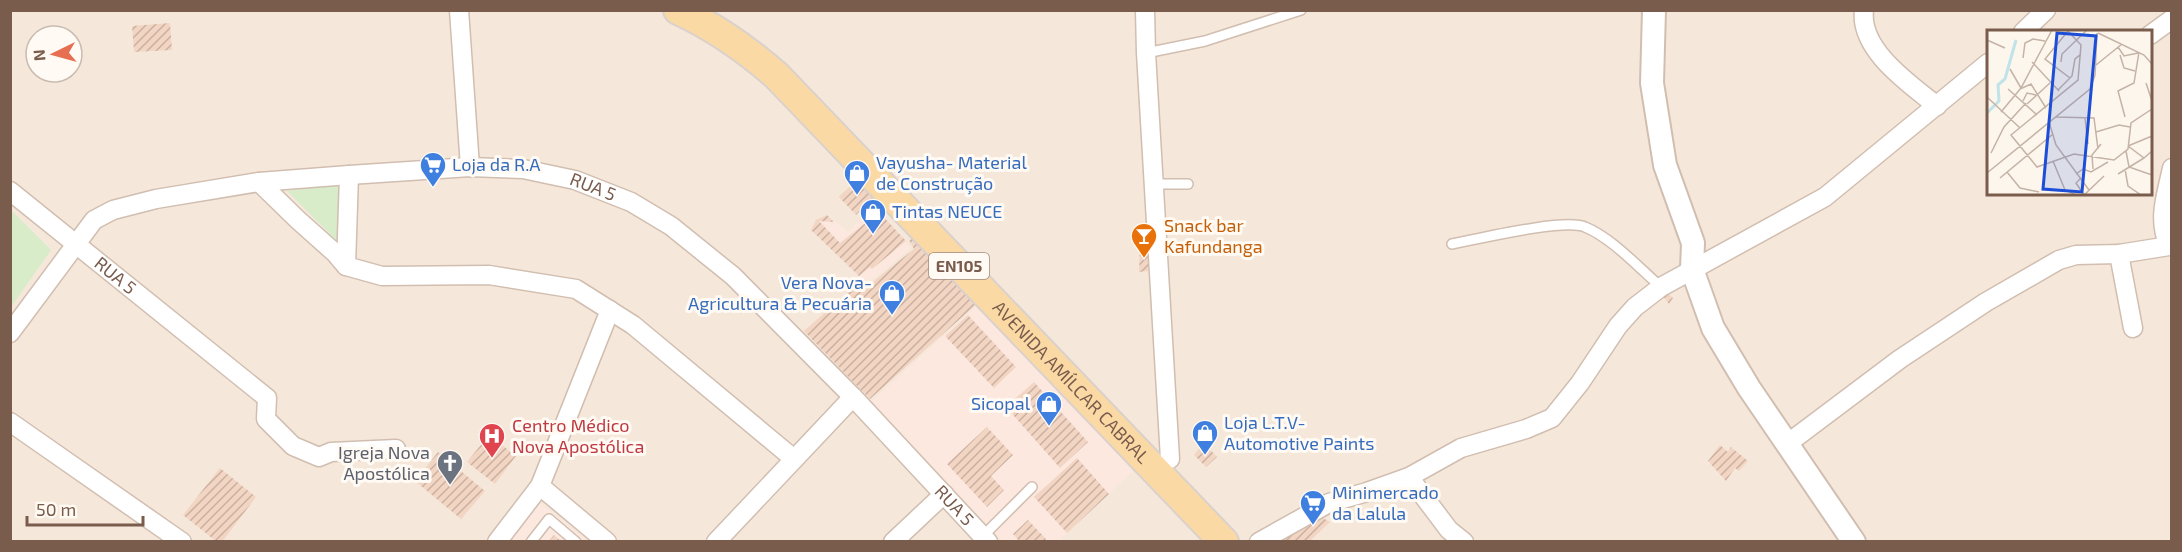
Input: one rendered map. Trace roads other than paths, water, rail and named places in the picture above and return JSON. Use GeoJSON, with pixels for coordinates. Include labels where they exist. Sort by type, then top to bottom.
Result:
{"type":"FeatureCollection","features":[{"type":"Feature","properties":{"kind":"main road","name":"AVENIDA AMÍLCAR CABRAL"},"geometry":{"type":"LineString","coordinates":[[678,10],[746,50],[776,75],[1224,542]]}},
{"type":"Feature","properties":{"kind":"main road","name":"AVENIDA AMÍLCAR CABRAL"},"geometry":{"type":"LineString","coordinates":[[717,10],[763,40],[788,61],[1247,542]]}},
{"type":"Feature","properties":{"kind":"street"},"geometry":{"type":"LineString","coordinates":[[459,10],[470,167]]}},
{"type":"Feature","properties":{"kind":"street"},"geometry":{"type":"LineString","coordinates":[[1145,10],[1170,459]]}},
{"type":"Feature","properties":{"kind":"street"},"geometry":{"type":"LineString","coordinates":[[1654,10],[1652,83],[1665,165],[1693,243],[1692,269],[1713,328],[1749,388],[1854,542]]}},
{"type":"Feature","properties":{"kind":"street"},"geometry":{"type":"LineString","coordinates":[[1864,10],[1862,21],[1873,48],[1902,77],[1937,106]]}},
{"type":"Feature","properties":{"kind":"street"},"geometry":{"type":"LineString","coordinates":[[2025,30],[2046,10]]}},
{"type":"Feature","properties":{"kind":"street"},"geometry":{"type":"LineString","coordinates":[[2152,34],[2170,23]]}},
{"type":"Feature","properties":{"kind":"street"},"geometry":{"type":"LineString","coordinates":[[1259,542],[1329,502],[1409,477],[1461,448],[1526,429],[1552,418],[1580,383],[1618,326],[1635,307],[1661,287],[1692,269],[1825,198],[1987,65]]}},
{"type":"Feature","properties":{"kind":"street","name":"RUA 5"},"geometry":{"type":"LineString","coordinates":[[10,333],[94,220],[113,210],[156,199],[259,182],[470,167],[524,169],[575,180],[631,202],[670,226],[733,276],[853,397],[985,539]]}},
{"type":"Feature","properties":{"kind":"street"},"geometry":{"type":"LineString","coordinates":[[1786,444],[1900,359],[1986,302],[2059,260],[2076,255],[2119,254],[2170,246],[2163,233],[2162,219],[2172,168]]}},
{"type":"Feature","properties":{"kind":"street"},"geometry":{"type":"LineString","coordinates":[[346,266],[349,175]]}},
{"type":"Feature","properties":{"kind":"street"},"geometry":{"type":"LineString","coordinates":[[259,182],[336,253],[346,266],[382,276],[489,275],[576,289],[633,325],[794,459]]}},
{"type":"Feature","properties":{"kind":"street"},"geometry":{"type":"LineString","coordinates":[[10,191],[76,242]]}},
{"type":"Feature","properties":{"kind":"street","name":"RUA 5"},"geometry":{"type":"LineString","coordinates":[[76,242],[267,398],[266,419],[293,446],[319,457],[332,452],[396,449]]}},
{"type":"Feature","properties":{"kind":"street"},"geometry":{"type":"LineString","coordinates":[[2119,254],[2133,328]]}},
{"type":"Feature","properties":{"kind":"street"},"geometry":{"type":"LineString","coordinates":[[497,542],[540,486],[610,310]]}},
{"type":"Feature","properties":{"kind":"street"},"geometry":{"type":"LineString","coordinates":[[716,542],[853,397]]}},
{"type":"Feature","properties":{"kind":"street"},"geometry":{"type":"LineString","coordinates":[[10,422],[182,542]]}},
{"type":"Feature","properties":{"kind":"street"},"geometry":{"type":"LineString","coordinates":[[1409,477],[1449,530],[1464,542]]}},
{"type":"Feature","properties":{"kind":"street"},"geometry":{"type":"LineString","coordinates":[[540,486],[607,542]]}},
{"type":"Feature","properties":{"kind":"street"},"geometry":{"type":"LineString","coordinates":[[893,542],[944,494]]}},
{"type":"Feature","properties":{"kind":"lane"},"geometry":{"type":"LineString","coordinates":[[1146,54],[1226,35],[1301,10]]}},
{"type":"Feature","properties":{"kind":"lane"},"geometry":{"type":"LineString","coordinates":[[1154,184],[1188,184]]}},
{"type":"Feature","properties":{"kind":"lane"},"geometry":{"type":"LineString","coordinates":[[1452,244],[1558,225],[1582,225],[1601,235],[1661,287]]}},
{"type":"Feature","properties":{"kind":"lane"},"geometry":{"type":"LineString","coordinates":[[985,539],[1032,487]]}},
{"type":"Feature","properties":{"kind":"lane"},"geometry":{"type":"LineString","coordinates":[[531,542],[549,519],[576,542]]}},
{"type":"Feature","properties":{"kind":"place","name":"Loja da R.A"},"geometry":{"type":"Point","coordinates":[433,188]}},
{"type":"Feature","properties":{"kind":"place","name":"Vayusha- Material de Construção"},"geometry":{"type":"Point","coordinates":[857,196]}},
{"type":"Feature","properties":{"kind":"place","name":"Tintas NEUCE"},"geometry":{"type":"Point","coordinates":[873,235]}},
{"type":"Feature","properties":{"kind":"place","name":"Snack bar Kafundanga"},"geometry":{"type":"Point","coordinates":[1144,259]}},
{"type":"Feature","properties":{"kind":"place","name":"Vera Nova- Agricultura & Pecuária"},"geometry":{"type":"Point","coordinates":[892,316]}},
{"type":"Feature","properties":{"kind":"place","name":"Sicopal"},"geometry":{"type":"Point","coordinates":[1049,427]}},
{"type":"Feature","properties":{"kind":"place","name":"Loja L.T.V- Automotive Paints"},"geometry":{"type":"Point","coordinates":[1205,456]}},
{"type":"Feature","properties":{"kind":"place","name":"Centro Médico Nova Apostólica"},"geometry":{"type":"Point","coordinates":[492,459]}},
{"type":"Feature","properties":{"kind":"place","name":"Igreja Nova Apostólica"},"geometry":{"type":"Point","coordinates":[450,486]}},
{"type":"Feature","properties":{"kind":"place","name":"Minimercado da Lalula"},"geometry":{"type":"Point","coordinates":[1313,526]}}]}
